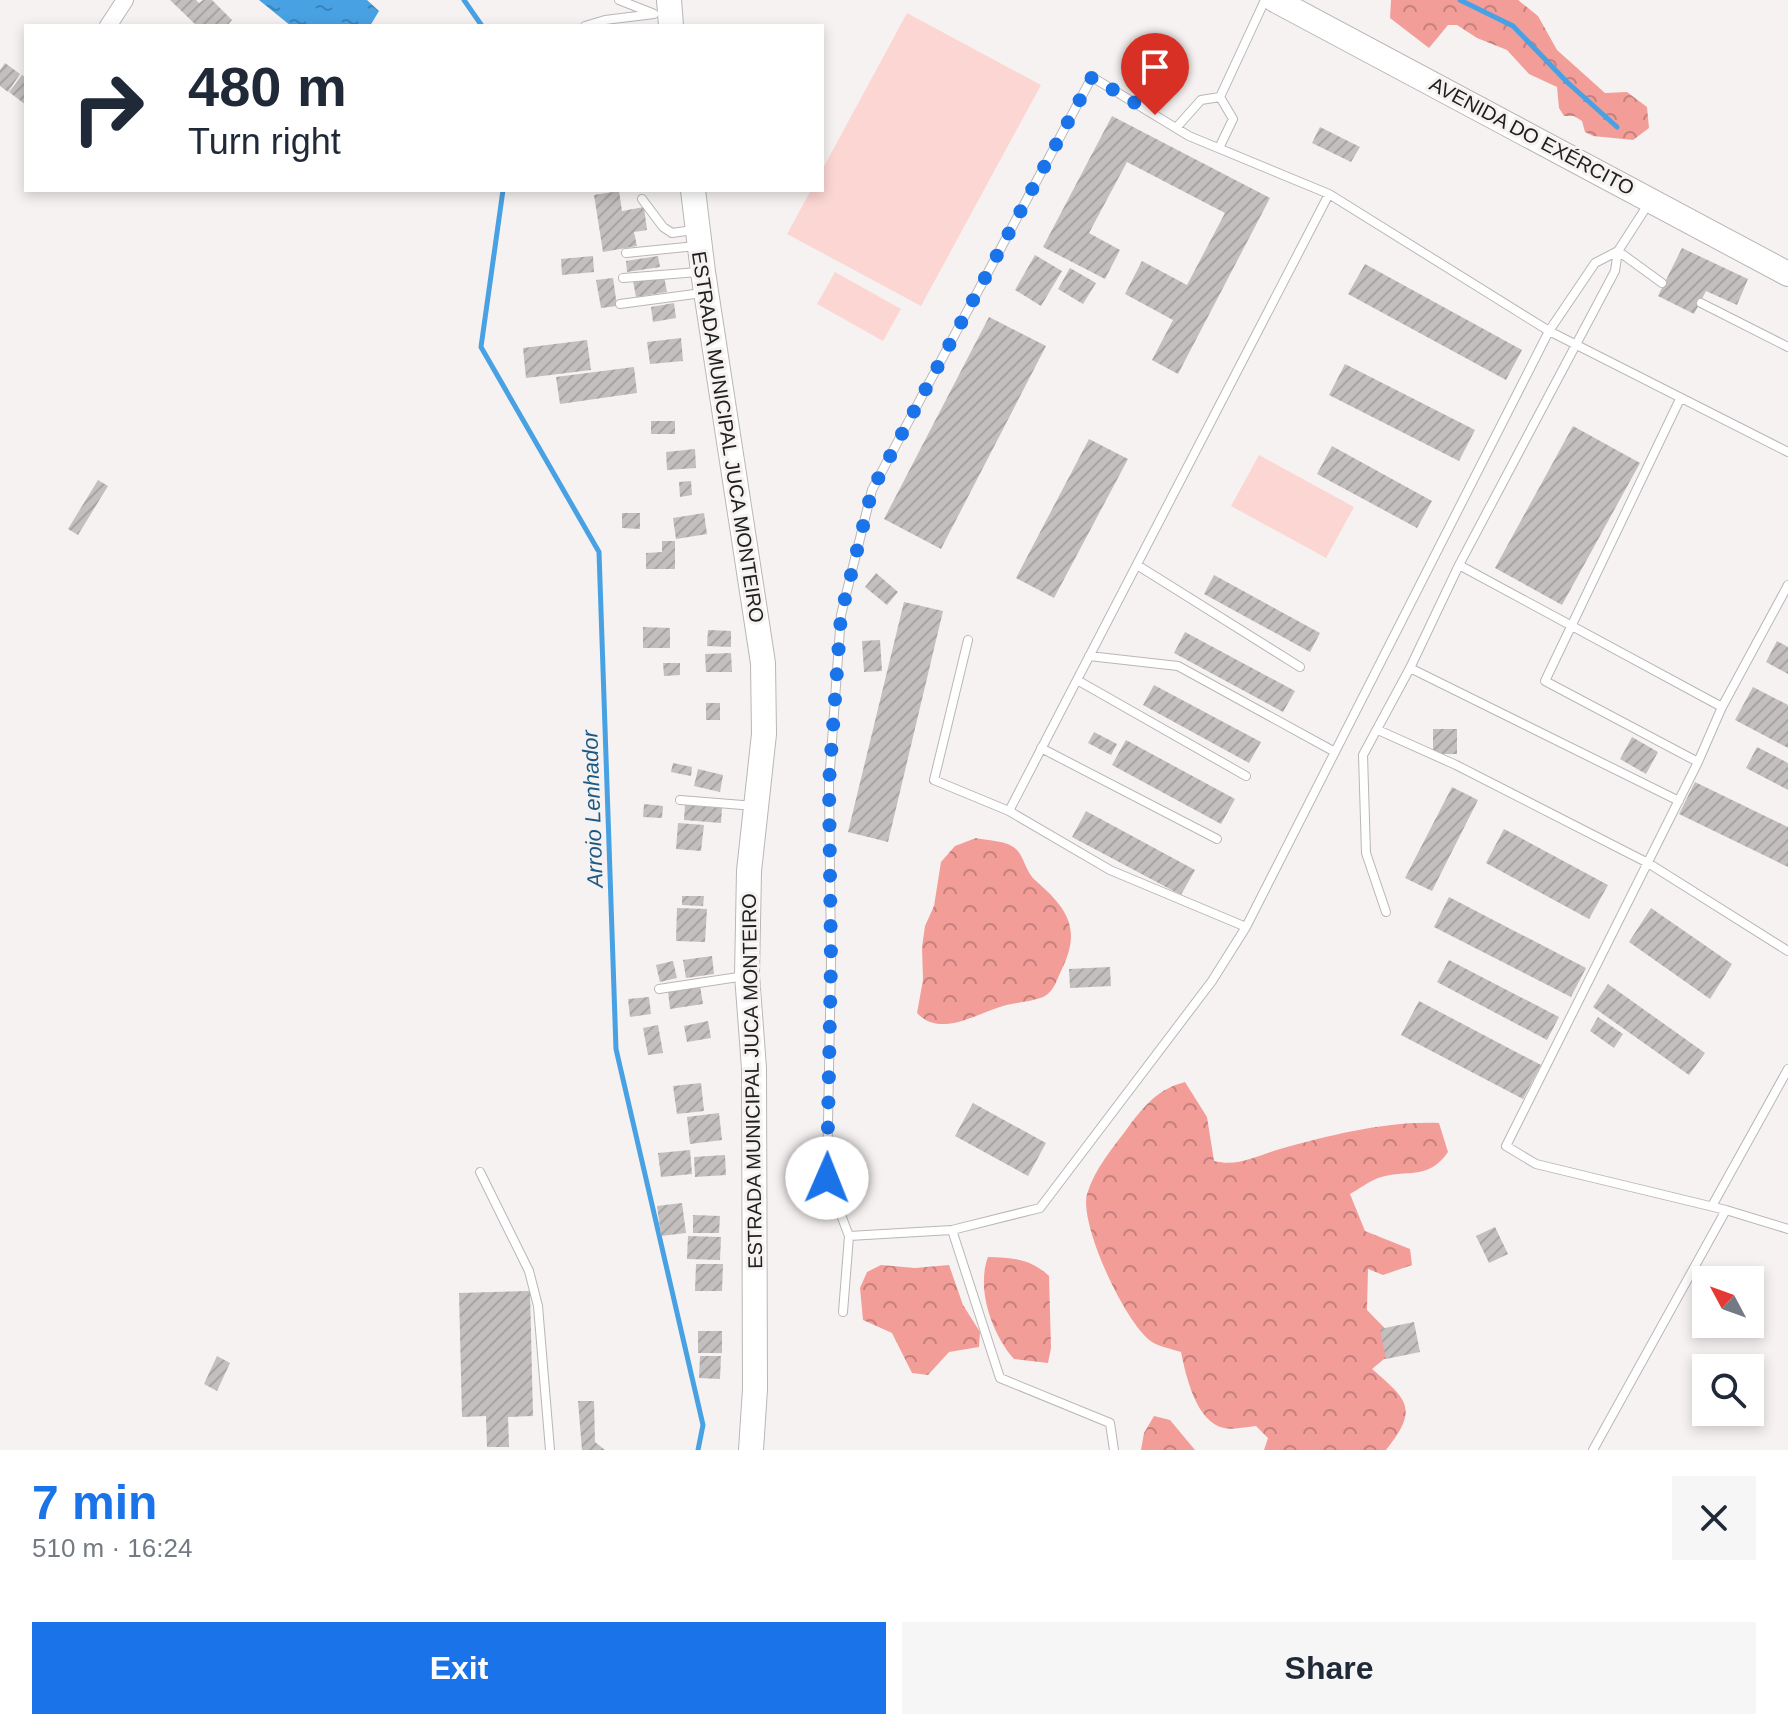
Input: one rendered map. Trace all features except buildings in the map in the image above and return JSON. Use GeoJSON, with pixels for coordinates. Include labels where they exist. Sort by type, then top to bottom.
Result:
{"type":"FeatureCollection","features":[{"type":"Feature","properties":{"kind":"street"},"geometry":{"type":"LineString","coordinates":[[109,24],[125,0]]}},
{"type":"Feature","properties":{"kind":"street","name":"AVENIDA DO EXÉRCITO"},"geometry":{"type":"LineString","coordinates":[[1275,0],[1788,274]]}},
{"type":"Feature","properties":{"kind":"street","name":"ESTRADA MUNICIPAL JUCA MONTEIRO"},"geometry":{"type":"LineString","coordinates":[[693,192],[763,663],[764,734],[749,871],[747,975],[754,1068],[755,1389],[751,1450]]}},
{"type":"Feature","properties":{"kind":"lane"},"geometry":{"type":"LineString","coordinates":[[619,0],[666,13]]}},
{"type":"Feature","properties":{"kind":"lane"},"geometry":{"type":"LineString","coordinates":[[1220,97],[1265,0]]}},
{"type":"Feature","properties":{"kind":"lane"},"geometry":{"type":"LineString","coordinates":[[592,24],[666,13]]}},
{"type":"Feature","properties":{"kind":"lane"},"geometry":{"type":"LineString","coordinates":[[843,1312],[849,1236],[827,1178],[831,961],[829,783],[841,615],[872,490],[1092,77],[1176,128],[1329,194],[1549,331],[1788,452]]}},
{"type":"Feature","properties":{"kind":"lane"},"geometry":{"type":"LineString","coordinates":[[1176,128],[1201,100],[1220,97]]}},
{"type":"Feature","properties":{"kind":"lane"},"geometry":{"type":"LineString","coordinates":[[1219,148],[1233,119],[1220,97]]}},
{"type":"Feature","properties":{"kind":"lane"},"geometry":{"type":"LineString","coordinates":[[1009,811],[1329,194]]}},
{"type":"Feature","properties":{"kind":"lane"},"geometry":{"type":"LineString","coordinates":[[642,199],[663,227],[672,233],[698,237]]}},
{"type":"Feature","properties":{"kind":"lane"},"geometry":{"type":"LineString","coordinates":[[1386,912],[1366,853],[1363,755],[1410,668],[1459,565],[1615,271],[1618,251],[1650,201]]}},
{"type":"Feature","properties":{"kind":"lane"},"geometry":{"type":"LineString","coordinates":[[626,253],[698,237]]}},
{"type":"Feature","properties":{"kind":"lane"},"geometry":{"type":"LineString","coordinates":[[849,1236],[952,1230],[1040,1208],[1212,981],[1246,927],[1549,331],[1595,263],[1618,251]]}},
{"type":"Feature","properties":{"kind":"lane"},"geometry":{"type":"LineString","coordinates":[[1618,251],[1662,283]]}},
{"type":"Feature","properties":{"kind":"lane"},"geometry":{"type":"LineString","coordinates":[[623,278],[705,282]]}},
{"type":"Feature","properties":{"kind":"lane"},"geometry":{"type":"LineString","coordinates":[[620,304],[705,282]]}},
{"type":"Feature","properties":{"kind":"lane"},"geometry":{"type":"LineString","coordinates":[[1701,303],[1788,347]]}},
{"type":"Feature","properties":{"kind":"lane"},"geometry":{"type":"LineString","coordinates":[[1680,399],[1545,681],[1698,762]]}},
{"type":"Feature","properties":{"kind":"lane"},"geometry":{"type":"LineString","coordinates":[[1137,565],[1300,667]]}},
{"type":"Feature","properties":{"kind":"lane"},"geometry":{"type":"LineString","coordinates":[[1459,565],[1722,707]]}},
{"type":"Feature","properties":{"kind":"lane"},"geometry":{"type":"LineString","coordinates":[[1788,585],[1722,707],[1679,801],[1506,1146],[1536,1164],[1712,1206],[1788,1229]]}},
{"type":"Feature","properties":{"kind":"lane"},"geometry":{"type":"LineString","coordinates":[[968,640],[934,780],[1009,811],[1110,870],[1246,927]]}},
{"type":"Feature","properties":{"kind":"lane"},"geometry":{"type":"LineString","coordinates":[[1089,656],[1178,666],[1335,752]]}},
{"type":"Feature","properties":{"kind":"lane"},"geometry":{"type":"LineString","coordinates":[[1410,668],[1679,801]]}},
{"type":"Feature","properties":{"kind":"lane"},"geometry":{"type":"LineString","coordinates":[[1077,680],[1246,776]]}},
{"type":"Feature","properties":{"kind":"lane"},"geometry":{"type":"LineString","coordinates":[[1378,730],[1456,765],[1648,863],[1788,951]]}},
{"type":"Feature","properties":{"kind":"lane"},"geometry":{"type":"LineString","coordinates":[[1041,748],[1217,839]]}},
{"type":"Feature","properties":{"kind":"lane"},"geometry":{"type":"LineString","coordinates":[[680,800],[756,806]]}},
{"type":"Feature","properties":{"kind":"lane"},"geometry":{"type":"LineString","coordinates":[[659,989],[747,975]]}},
{"type":"Feature","properties":{"kind":"lane"},"geometry":{"type":"LineString","coordinates":[[1712,1206],[1788,1069]]}},
{"type":"Feature","properties":{"kind":"lane"},"geometry":{"type":"LineString","coordinates":[[480,1172],[529,1271],[538,1306],[550,1450]]}},
{"type":"Feature","properties":{"kind":"lane"},"geometry":{"type":"LineString","coordinates":[[1593,1450],[1726,1210]]}},
{"type":"Feature","properties":{"kind":"lane"},"geometry":{"type":"LineString","coordinates":[[952,1230],[1000,1378],[1110,1423],[1114,1450]]}},
{"type":"Feature","properties":{"kind":"shaded area"},"geometry":{"type":"Polygon","coordinates":[[[907,13],[1041,85],[921,306],[787,234],[810,192],[824,192],[824,166],[907,13]]]}},
{"type":"Feature","properties":{"kind":"shaded area"},"geometry":{"type":"Polygon","coordinates":[[[835,272],[901,309],[883,341],[817,304],[835,272]]]}},
{"type":"Feature","properties":{"kind":"shaded area"},"geometry":{"type":"Polygon","coordinates":[[[1259,455],[1354,507],[1326,558],[1231,506],[1259,455]]]}},
{"type":"Feature","properties":{"kind":"green space"},"geometry":{"type":"Polygon","coordinates":[[[1391,0],[1518,0],[1538,16],[1557,50],[1605,93],[1627,92],[1647,107],[1649,128],[1633,140],[1593,136],[1585,132],[1582,121],[1574,116],[1564,116],[1559,108],[1557,87],[1529,74],[1507,50],[1477,38],[1457,25],[1448,25],[1429,48],[1390,18],[1391,0]]]}},
{"type":"Feature","properties":{"kind":"green space"},"geometry":{"type":"Polygon","coordinates":[[[976,838],[1003,843],[1017,850],[1033,878],[1064,911],[1071,931],[1070,943],[1055,985],[1045,996],[1003,1006],[958,1022],[936,1024],[917,1013],[923,980],[925,926],[934,906],[941,862],[955,846],[976,838]]]}},
{"type":"Feature","properties":{"kind":"green space"},"geometry":{"type":"Polygon","coordinates":[[[1185,1082],[1207,1117],[1214,1161],[1231,1163],[1247,1160],[1359,1130],[1399,1124],[1439,1123],[1448,1152],[1440,1161],[1424,1171],[1378,1178],[1350,1194],[1365,1231],[1410,1249],[1412,1265],[1383,1275],[1368,1269],[1367,1310],[1401,1345],[1415,1352],[1384,1359],[1372,1369],[1394,1389],[1405,1406],[1403,1424],[1386,1450],[1264,1450],[1268,1438],[1256,1426],[1228,1429],[1214,1424],[1199,1408],[1181,1352],[1152,1342],[1141,1332],[1118,1296],[1090,1228],[1087,1194],[1105,1158],[1141,1111],[1160,1093],[1185,1082]]]}},
{"type":"Feature","properties":{"kind":"green space"},"geometry":{"type":"Polygon","coordinates":[[[988,1257],[1028,1262],[1049,1276],[1051,1348],[1048,1363],[1014,1359],[999,1337],[985,1297],[988,1257]]]}},
{"type":"Feature","properties":{"kind":"green space"},"geometry":{"type":"Polygon","coordinates":[[[881,1265],[915,1268],[949,1265],[963,1305],[980,1332],[979,1347],[949,1352],[928,1375],[912,1373],[892,1333],[863,1320],[860,1288],[867,1272],[881,1265]]]}},
{"type":"Feature","properties":{"kind":"green space"},"geometry":{"type":"Polygon","coordinates":[[[1154,1416],[1170,1420],[1195,1450],[1141,1450],[1144,1433],[1154,1416]]]}},
{"type":"Feature","properties":{"kind":"water"},"geometry":{"type":"Polygon","coordinates":[[[259,0],[367,0],[379,11],[371,24],[289,24],[259,0]]]}},
{"type":"Feature","properties":{"kind":"waterway","name":"Arroio Lenhador"},"geometry":{"type":"LineString","coordinates":[[464,0],[481,24]]}},
{"type":"Feature","properties":{"kind":"waterway"},"geometry":{"type":"LineString","coordinates":[[1460,0],[1513,26],[1567,82],[1617,127]]}},
{"type":"Feature","properties":{"kind":"waterway","name":"Arroio Lenhador"},"geometry":{"type":"LineString","coordinates":[[503,192],[481,347],[599,552],[616,1049],[703,1425],[698,1450]]}},
{"type":"Feature","properties":{"kind":"route"},"geometry":{"type":"LineString","coordinates":[[827,1178],[831,961],[829,783],[834,690],[841,615],[872,490],[1092,77],[1155,115]]}}]}
